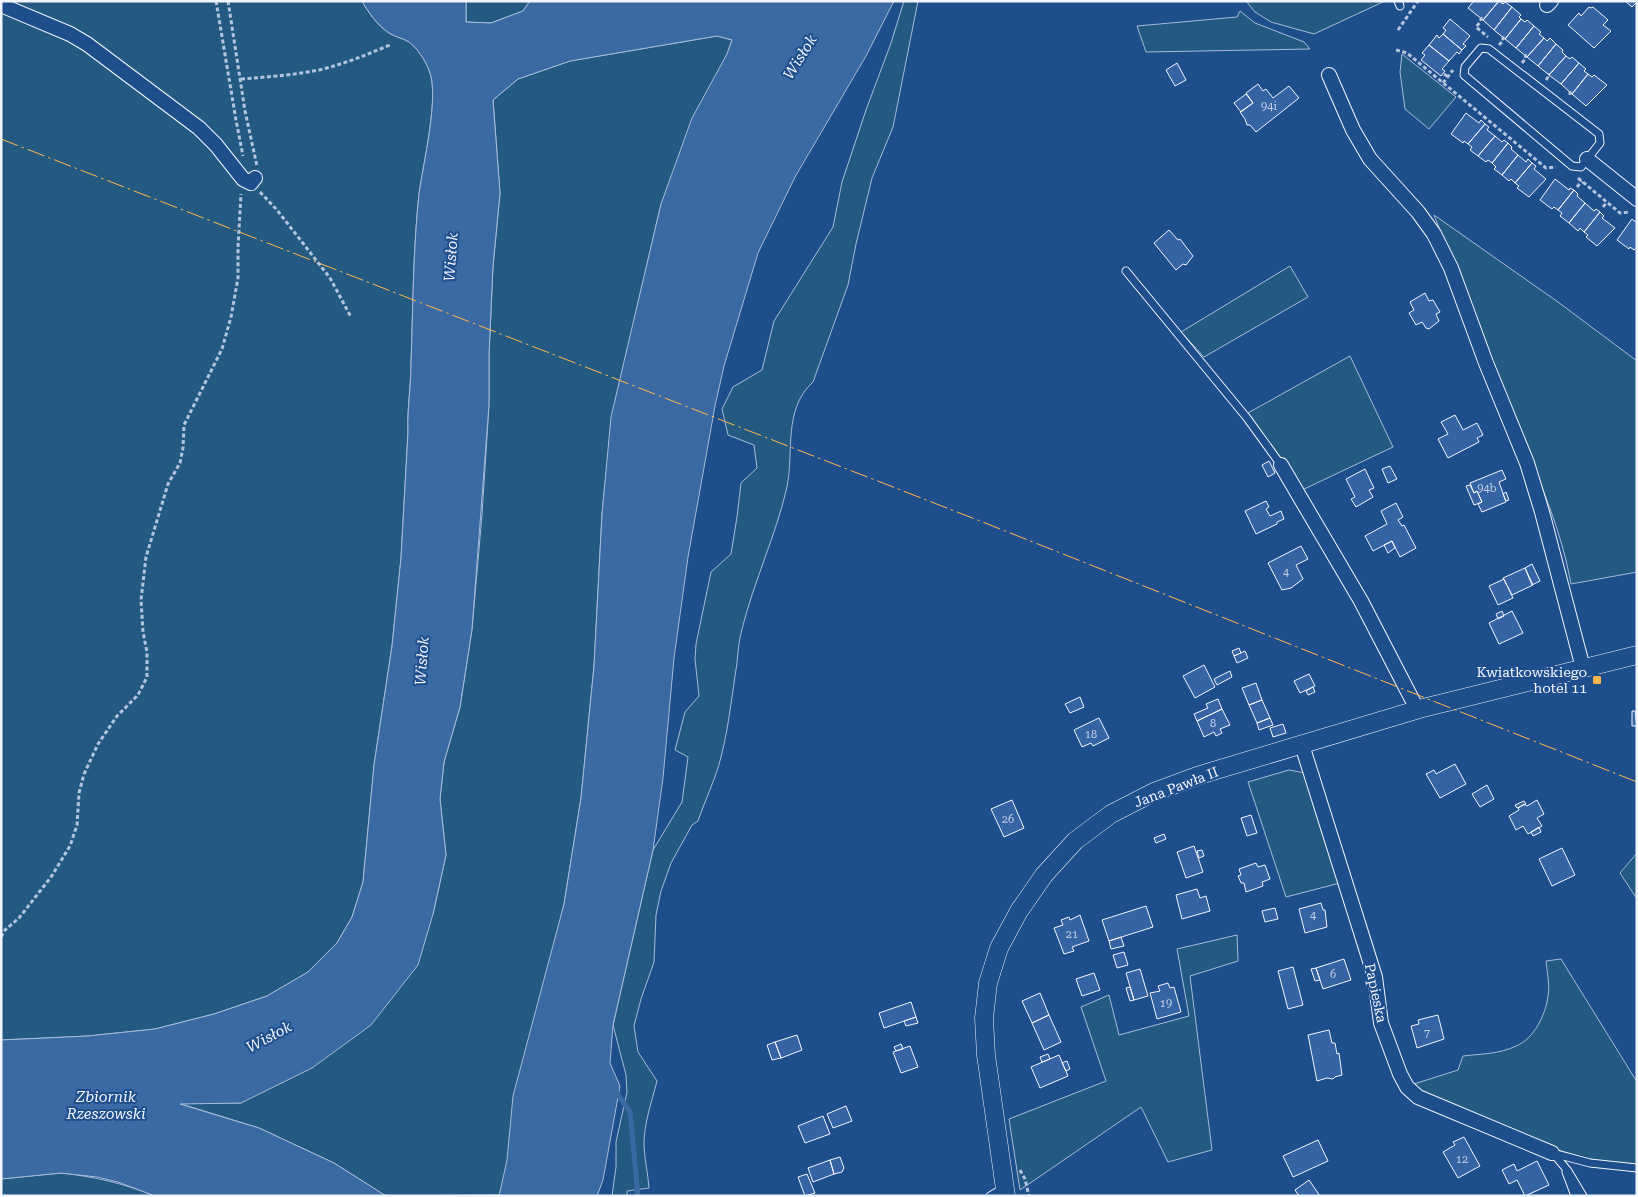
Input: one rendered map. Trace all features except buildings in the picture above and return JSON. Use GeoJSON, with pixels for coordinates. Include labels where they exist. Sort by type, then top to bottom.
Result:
{"type":"FeatureCollection","features":[{"type":"Feature","properties":{"kind":"street"},"geometry":{"type":"LineString","coordinates":[[1,5],[70,34],[87,44],[198,128],[249,180]]}},
{"type":"Feature","properties":{"kind":"street"},"geometry":{"type":"LineString","coordinates":[[1329,75],[1353,130],[1370,160],[1418,212],[1434,234],[1451,268],[1486,362],[1527,463],[1542,512],[1583,668]]}},
{"type":"Feature","properties":{"kind":"street"},"geometry":{"type":"LineString","coordinates":[[1587,159],[1637,199]]}},
{"type":"Feature","properties":{"kind":"street"},"geometry":{"type":"LineString","coordinates":[[1281,465],[1361,601],[1420,709]]}},
{"type":"Feature","properties":{"kind":"street","name":"Jana Pawła II"},"geometry":{"type":"LineString","coordinates":[[1006,1191],[986,1055],[984,1018],[988,983],[1000,948],[1019,912],[1044,875],[1075,841],[1111,814],[1154,792],[1191,778],[1420,709],[1637,656]]}},
{"type":"Feature","properties":{"kind":"street","name":"Papieska"},"geometry":{"type":"LineString","coordinates":[[1302,745],[1375,978],[1381,1023],[1400,1074],[1407,1087],[1418,1097],[1552,1153]]}},
{"type":"Feature","properties":{"kind":"lane"},"geometry":{"type":"LineString","coordinates":[[1481,48],[1489,49],[1599,134],[1600,143],[1587,159],[1581,167],[1572,166],[1464,75],[1466,67],[1481,48]]}},
{"type":"Feature","properties":{"kind":"lane"},"geometry":{"type":"LineString","coordinates":[[1126,271],[1247,418],[1281,465]]}},
{"type":"Feature","properties":{"kind":"lane"},"geometry":{"type":"LineString","coordinates":[[1552,1153],[1563,1165],[1583,1196]]}},
{"type":"Feature","properties":{"kind":"lane"},"geometry":{"type":"LineString","coordinates":[[1552,1153],[1590,1163],[1637,1168]]}},
{"type":"Feature","properties":{"kind":"lane"},"geometry":{"type":"LineString","coordinates":[[1563,1165],[1575,1196]]}},
{"type":"Feature","properties":{"kind":"lane"},"geometry":{"type":"LineString","coordinates":[[990,1196],[1006,1191]]}},
{"type":"Feature","properties":{"kind":"path"},"geometry":{"type":"LineString","coordinates":[[216,1],[246,174],[330,278],[351,317]]}},
{"type":"Feature","properties":{"kind":"path"},"geometry":{"type":"LineString","coordinates":[[1,936],[19,918],[51,877],[70,846],[77,825],[84,774],[98,744],[118,716],[138,695],[146,677],[146,652],[141,600],[146,557],[168,484],[180,463],[184,425],[222,349],[232,317],[238,278],[239,208],[249,180],[258,170],[246,111],[228,1]]}},
{"type":"Feature","properties":{"kind":"path"},"geometry":{"type":"LineString","coordinates":[[1481,18],[1481,21],[1484,21]]}},
{"type":"Feature","properties":{"kind":"path"},"geometry":{"type":"LineString","coordinates":[[1499,46],[1504,39]]}},
{"type":"Feature","properties":{"kind":"path"},"geometry":{"type":"LineString","coordinates":[[241,79],[320,69],[354,60],[390,45]]}},
{"type":"Feature","properties":{"kind":"path"},"geometry":{"type":"LineString","coordinates":[[1396,50],[1407,53],[1443,83]]}},
{"type":"Feature","properties":{"kind":"path"},"geometry":{"type":"LineString","coordinates":[[1521,64],[1527,57]]}},
{"type":"Feature","properties":{"kind":"path"},"geometry":{"type":"LineString","coordinates":[[1444,74],[1448,77]]}},
{"type":"Feature","properties":{"kind":"path"},"geometry":{"type":"LineString","coordinates":[[1570,91],[1570,95],[1574,94]]}},
{"type":"Feature","properties":{"kind":"path"},"geometry":{"type":"LineString","coordinates":[[1577,187],[1582,181]]}},
{"type":"Feature","properties":{"kind":"path"},"geometry":{"type":"LineString","coordinates":[[1603,207],[1607,202]]}},
{"type":"Feature","properties":{"kind":"path"},"geometry":{"type":"LineString","coordinates":[[1017,1166],[1025,1179],[1029,1196]]}},
{"type":"Feature","properties":{"kind":"shaded area"},"geometry":{"type":"Polygon","coordinates":[[[1,1],[362,1],[381,27],[409,42],[415,48],[427,66],[432,81],[432,112],[419,194],[415,236],[411,373],[401,558],[392,646],[374,765],[363,882],[352,917],[337,943],[308,972],[267,996],[214,1014],[155,1029],[88,1036],[1,1040],[1,1]]]}},
{"type":"Feature","properties":{"kind":"shaded area"},"geometry":{"type":"Polygon","coordinates":[[[466,1],[530,1],[523,11],[491,23],[466,22],[466,1]]]}},
{"type":"Feature","properties":{"kind":"shaded area"},"geometry":{"type":"Polygon","coordinates":[[[904,1],[918,1],[893,127],[872,178],[848,285],[813,382],[797,405],[793,418],[787,487],[741,633],[728,722],[719,765],[698,821],[692,825],[671,863],[661,891],[656,915],[654,962],[634,1026],[638,1052],[657,1081],[644,1136],[649,1188],[627,1191],[627,1196],[612,1196],[616,1167],[616,1142],[627,1092],[626,1075],[613,1025],[653,850],[682,802],[688,757],[675,750],[685,712],[699,696],[695,659],[696,644],[711,572],[731,554],[741,483],[757,468],[754,445],[728,435],[722,409],[733,387],[762,370],[774,321],[833,227],[842,182],[904,1]]]}},
{"type":"Feature","properties":{"kind":"shaded area"},"geometry":{"type":"Polygon","coordinates":[[[1246,1],[1385,1],[1314,34],[1271,22],[1255,12],[1246,1]]]}},
{"type":"Feature","properties":{"kind":"shaded area"},"geometry":{"type":"Polygon","coordinates":[[[1240,11],[1255,23],[1304,42],[1310,49],[1146,52],[1137,26],[1237,17],[1240,11]]]}},
{"type":"Feature","properties":{"kind":"shaded area"},"geometry":{"type":"Polygon","coordinates":[[[717,36],[732,40],[661,204],[612,417],[602,514],[594,666],[581,798],[564,904],[500,1195],[386,1196],[334,1163],[259,1128],[178,1103],[241,1103],[433,914],[446,855],[440,799],[444,762],[460,707],[472,629],[482,515],[489,405],[493,266],[500,193],[493,100],[518,79],[570,61],[717,36]]]}},
{"type":"Feature","properties":{"kind":"shaded area"},"geometry":{"type":"Polygon","coordinates":[[[1402,54],[1456,97],[1429,129],[1405,109],[1400,72],[1402,54]]]}},
{"type":"Feature","properties":{"kind":"shaded area"},"geometry":{"type":"Polygon","coordinates":[[[1434,215],[1558,302],[1637,361],[1637,572],[1571,584],[1550,508],[1434,215]]]}},
{"type":"Feature","properties":{"kind":"shaded area"},"geometry":{"type":"Polygon","coordinates":[[[1290,266],[1308,297],[1204,357],[1181,332],[1290,266]]]}},
{"type":"Feature","properties":{"kind":"shaded area"},"geometry":{"type":"Polygon","coordinates":[[[1350,356],[1393,447],[1302,490],[1248,413],[1350,356]]]}},
{"type":"Feature","properties":{"kind":"shaded area"},"geometry":{"type":"Polygon","coordinates":[[[1289,770],[1305,773],[1340,883],[1286,897],[1248,782],[1289,770]]]}},
{"type":"Feature","properties":{"kind":"shaded area"},"geometry":{"type":"Polygon","coordinates":[[[1637,853],[1637,899],[1620,873],[1637,853]]]}},
{"type":"Feature","properties":{"kind":"shaded area"},"geometry":{"type":"Polygon","coordinates":[[[1237,935],[1238,961],[1190,976],[1212,1150],[1168,1162],[1141,1107],[1020,1190],[1009,1119],[1106,1081],[1081,1007],[1109,995],[1119,1035],[1189,1016],[1177,949],[1237,935]]]}},
{"type":"Feature","properties":{"kind":"shaded area"},"geometry":{"type":"Polygon","coordinates":[[[1561,959],[1637,1082],[1637,1165],[1599,1162],[1555,1149],[1424,1094],[1414,1084],[1458,1070],[1463,1056],[1503,1051],[1522,1043],[1528,1038],[1542,1018],[1547,1003],[1549,987],[1546,961],[1561,959]]]}},
{"type":"Feature","properties":{"kind":"shaded area"},"geometry":{"type":"Polygon","coordinates":[[[61,1173],[109,1181],[155,1196],[1,1196],[1,1179],[61,1173]]]}},
{"type":"Feature","properties":{"kind":"water","name":"Zbiornik Rzeszowski"},"geometry":{"type":"Polygon","coordinates":[[[362,1],[466,1],[466,22],[491,23],[523,11],[530,1],[894,1],[866,56],[795,177],[758,253],[724,366],[688,557],[674,658],[663,778],[653,850],[613,1025],[610,1063],[620,1086],[603,1180],[597,1196],[499,1196],[507,1160],[513,1096],[564,904],[581,798],[594,666],[602,514],[611,417],[661,204],[692,118],[727,54],[732,40],[717,36],[570,61],[518,79],[493,100],[500,193],[493,266],[489,405],[472,629],[460,707],[444,762],[440,799],[446,855],[433,914],[418,965],[371,1025],[312,1068],[241,1103],[180,1104],[259,1128],[334,1163],[386,1196],[155,1196],[118,1182],[97,1177],[61,1173],[1,1179],[1,1040],[88,1036],[155,1029],[214,1014],[267,996],[308,972],[337,943],[352,917],[363,882],[374,765],[392,646],[401,558],[411,373],[413,279],[419,194],[430,130],[433,96],[429,70],[418,51],[409,42],[381,27],[362,1]]]}},
{"type":"Feature","properties":{"kind":"waterway"},"geometry":{"type":"LineString","coordinates":[[614,1089],[630,1112],[638,1196]]}},
{"type":"Feature","properties":{"kind":"power"},"geometry":{"type":"LineString","coordinates":[[1,139],[975,519],[1637,782]]}},
{"type":"Feature","properties":{"kind":"place","name":"Kwiatkowskiego hotel 11"},"geometry":{"type":"Point","coordinates":[1597,680]}},
{"type":"Feature","properties":{"kind":"water label","name":"Wisłok"},"geometry":{"type":"Point","coordinates":[800,57]}},
{"type":"Feature","properties":{"kind":"water label","name":"Wisłok"},"geometry":{"type":"Point","coordinates":[451,257]}},
{"type":"Feature","properties":{"kind":"water label","name":"Wisłok"},"geometry":{"type":"Point","coordinates":[422,661]}},
{"type":"Feature","properties":{"kind":"water label","name":"Wisłok"},"geometry":{"type":"Point","coordinates":[269,1037]}}]}
